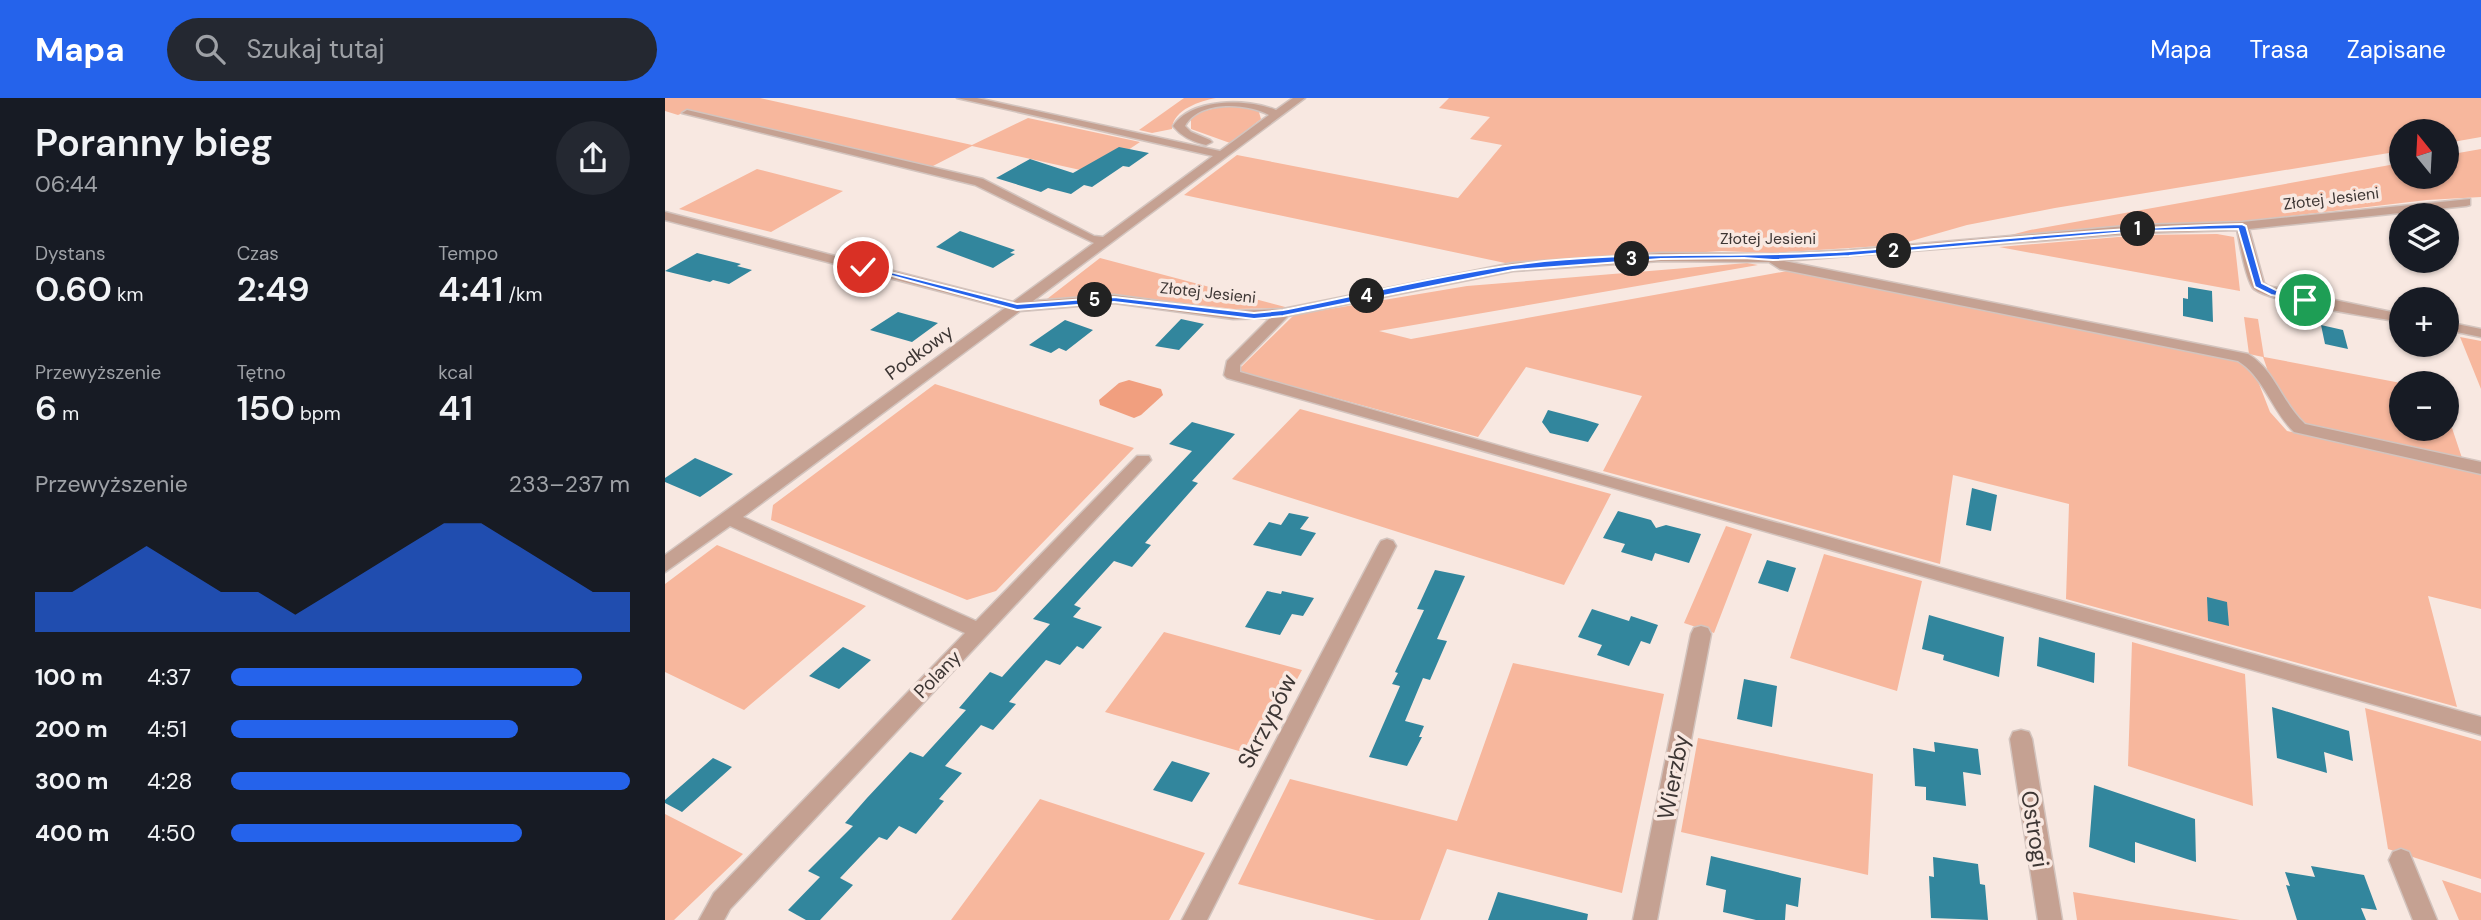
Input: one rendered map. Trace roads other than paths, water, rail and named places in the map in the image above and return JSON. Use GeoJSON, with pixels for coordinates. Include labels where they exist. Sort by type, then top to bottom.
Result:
{"type":"FeatureCollection","features":[{"type":"Feature","properties":{"kind":"street"},"geometry":{"type":"LineString","coordinates":[[962,98],[1226,152]]}},
{"type":"Feature","properties":{"kind":"street","name":"Podkowy"},"geometry":{"type":"LineString","coordinates":[[665,565],[1300,98]]}},
{"type":"Feature","properties":{"kind":"street"},"geometry":{"type":"LineString","coordinates":[[1226,152],[1187,134],[1179,126],[1180,121],[1203,106],[1232,101],[1259,104],[1277,115]]}},
{"type":"Feature","properties":{"kind":"street"},"geometry":{"type":"LineString","coordinates":[[688,113],[979,182],[1091,239],[1106,241]]}},
{"type":"Feature","properties":{"kind":"street","name":"Złotej Jesieni"},"geometry":{"type":"LineString","coordinates":[[665,216],[1017,307],[1114,299],[1233,315],[1283,313],[1513,267],[1661,257],[1744,255],[1773,258],[1903,250],[2138,229],[2242,226],[2466,202]]}},
{"type":"Feature","properties":{"kind":"street"},"geometry":{"type":"LineString","coordinates":[[2242,226],[2258,285],[2263,289],[2389,316]]}},
{"type":"Feature","properties":{"kind":"street"},"geometry":{"type":"LineString","coordinates":[[1773,258],[1780,265],[2243,357],[2256,364],[2287,418],[2301,428],[2481,468]]}},
{"type":"Feature","properties":{"kind":"street"},"geometry":{"type":"LineString","coordinates":[[1283,313],[1232,363],[1232,375],[2481,726]]}},
{"type":"Feature","properties":{"kind":"street"},"geometry":{"type":"LineString","coordinates":[[2459,328],[2481,333]]}},
{"type":"Feature","properties":{"kind":"street"},"geometry":{"type":"LineString","coordinates":[[979,631],[1143,460]]}},
{"type":"Feature","properties":{"kind":"street","name":"Polany"},"geometry":{"type":"LineString","coordinates":[[712,920],[722,901],[979,631],[728,518]]}},
{"type":"Feature","properties":{"kind":"street","name":"Skrzypów"},"geometry":{"type":"LineString","coordinates":[[1194,920],[1387,546]]}},
{"type":"Feature","properties":{"kind":"street","name":"Wierzby"},"geometry":{"type":"LineString","coordinates":[[1645,920],[1701,634]]}},
{"type":"Feature","properties":{"kind":"street","name":"Ostrogi"},"geometry":{"type":"LineString","coordinates":[[2021,739],[2050,920]]}},
{"type":"Feature","properties":{"kind":"street"},"geometry":{"type":"LineString","coordinates":[[2400,860],[2425,920]]}}]}
